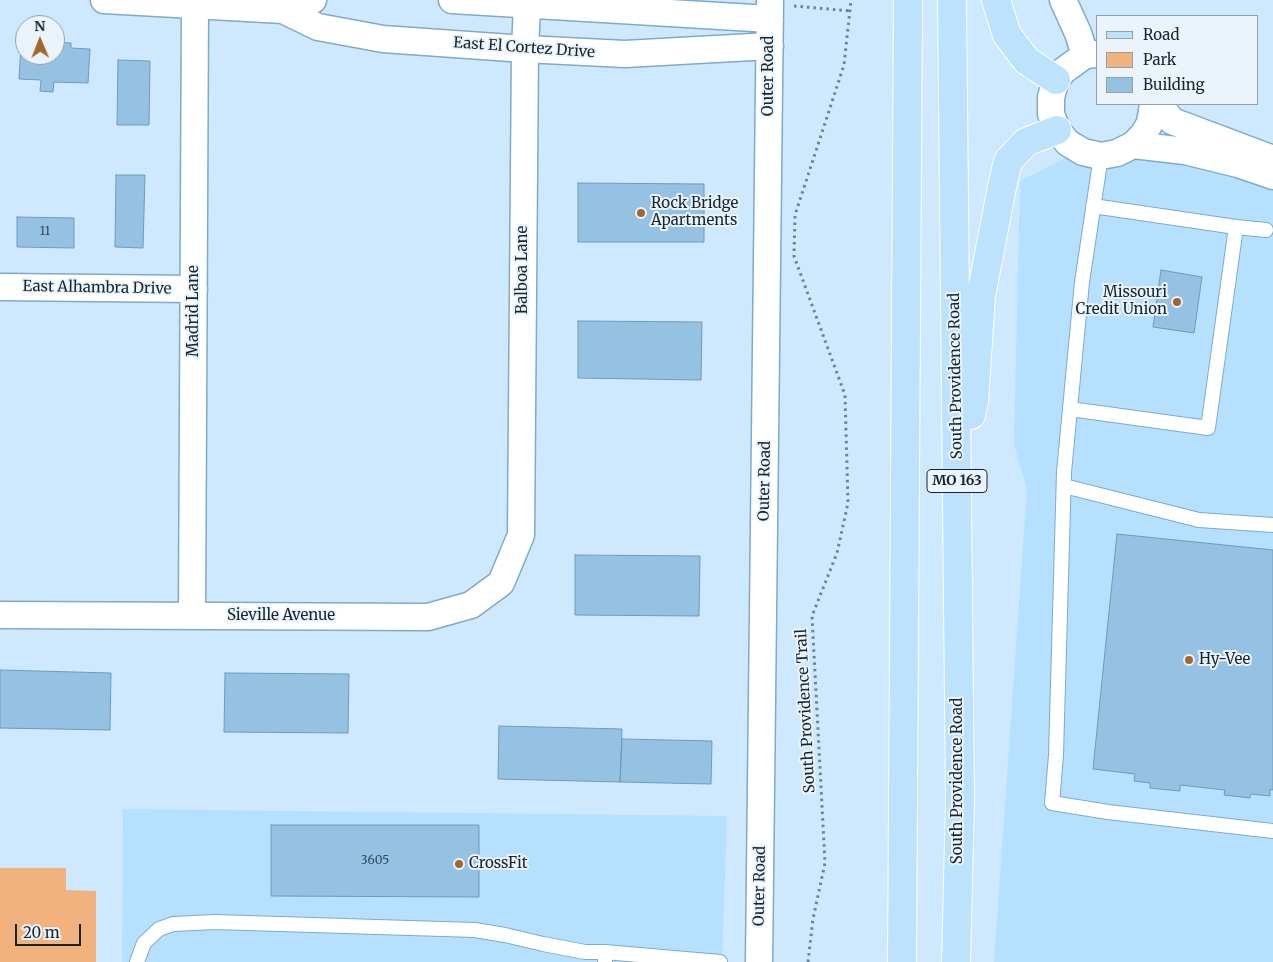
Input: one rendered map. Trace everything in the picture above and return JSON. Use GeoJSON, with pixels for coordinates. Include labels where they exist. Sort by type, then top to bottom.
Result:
{"type":"FeatureCollection","features":[{"type":"Feature","properties":{"kind":"main road","name":"MO 163"},"geometry":{"type":"LineString","coordinates":[[902,962],[908,0]]}},
{"type":"Feature","properties":{"kind":"main road","name":"South Providence Road"},"geometry":{"type":"LineString","coordinates":[[952,0],[960,801],[956,962]]}},
{"type":"Feature","properties":{"kind":"main road"},"geometry":{"type":"LineString","coordinates":[[996,0],[1007,35],[1027,61],[1056,80]]}},
{"type":"Feature","properties":{"kind":"main road"},"geometry":{"type":"LineString","coordinates":[[957,490],[974,402],[982,296],[1008,161],[1026,142],[1057,130]]}},
{"type":"Feature","properties":{"kind":"street","name":"East El Cortez Drive"},"geometry":{"type":"LineString","coordinates":[[104,0],[283,10],[313,0]]}},
{"type":"Feature","properties":{"kind":"street"},"geometry":{"type":"LineString","coordinates":[[452,0],[527,6],[770,10]]}},
{"type":"Feature","properties":{"kind":"street"},"geometry":{"type":"LineString","coordinates":[[1063,0],[1078,33],[1093,47]]}},
{"type":"Feature","properties":{"kind":"street"},"geometry":{"type":"LineString","coordinates":[[1067,0],[1093,47]]}},
{"type":"Feature","properties":{"kind":"street","name":"Madrid Lane"},"geometry":{"type":"LineString","coordinates":[[192,615],[194,6]]}},
{"type":"Feature","properties":{"kind":"street","name":"Balboa Lane"},"geometry":{"type":"LineString","coordinates":[[521,535],[525,49],[527,6]]}},
{"type":"Feature","properties":{"kind":"street","name":"East El Cortez Drive"},"geometry":{"type":"LineString","coordinates":[[283,10],[318,28],[383,38],[525,49],[625,54],[770,46]]}},
{"type":"Feature","properties":{"kind":"street","name":"Outer Road"},"geometry":{"type":"LineString","coordinates":[[759,962],[770,10]]}},
{"type":"Feature","properties":{"kind":"street"},"geometry":{"type":"LineString","coordinates":[[1093,47],[1068,67],[1056,80],[1051,97],[1051,114],[1057,130],[1068,143],[1083,152],[1101,156],[1118,153],[1133,145],[1143,135],[1150,123],[1153,105]]}},
{"type":"Feature","properties":{"kind":"street"},"geometry":{"type":"LineString","coordinates":[[1160,105],[1172,121],[1273,159]]}},
{"type":"Feature","properties":{"kind":"street"},"geometry":{"type":"LineString","coordinates":[[1133,145],[1185,151],[1238,164],[1273,176]]}},
{"type":"Feature","properties":{"kind":"street","name":"East Alhambra Drive"},"geometry":{"type":"LineString","coordinates":[[0,287],[194,289]]}},
{"type":"Feature","properties":{"kind":"street","name":"Sieville Avenue"},"geometry":{"type":"LineString","coordinates":[[0,615],[428,617],[471,605],[500,583],[521,535]]}},
{"type":"Feature","properties":{"kind":"lane"},"geometry":{"type":"LineString","coordinates":[[1101,156],[1082,282],[1064,486],[1056,755],[1052,803],[1108,812],[1273,831]]}},
{"type":"Feature","properties":{"kind":"lane"},"geometry":{"type":"LineString","coordinates":[[1093,206],[1266,230]]}},
{"type":"Feature","properties":{"kind":"lane"},"geometry":{"type":"LineString","coordinates":[[1070,409],[1208,428],[1236,227]]}},
{"type":"Feature","properties":{"kind":"lane"},"geometry":{"type":"LineString","coordinates":[[1064,486],[1199,520],[1273,525]]}},
{"type":"Feature","properties":{"kind":"lane"},"geometry":{"type":"LineString","coordinates":[[137,962],[144,943],[159,929],[173,924],[215,922],[475,930],[506,934],[605,957],[720,962]]}},
{"type":"Feature","properties":{"kind":"path","name":"South Providence Trail"},"geometry":{"type":"LineString","coordinates":[[808,962],[813,919],[825,863],[812,616],[837,553],[848,503],[845,396],[794,256],[795,215],[844,65],[851,0]]}},
{"type":"Feature","properties":{"kind":"path"},"geometry":{"type":"LineString","coordinates":[[770,10],[785,5],[851,11]]}},
{"type":"Feature","properties":{"kind":"shaded area"},"geometry":{"type":"Polygon","coordinates":[[[1069,156],[1126,160],[1180,158],[1273,185],[1273,962],[994,962],[1027,489],[1014,445],[1020,181],[1069,156]]]}},
{"type":"Feature","properties":{"kind":"shaded area"},"geometry":{"type":"Polygon","coordinates":[[[123,809],[727,816],[722,962],[122,962],[123,809]]]}},
{"type":"Feature","properties":{"kind":"green space"},"geometry":{"type":"Polygon","coordinates":[[[0,868],[66,868],[66,890],[96,891],[96,962],[0,962],[0,868]]]}},
{"type":"Feature","properties":{"kind":"building"},"geometry":{"type":"Polygon","coordinates":[[[65,43],[71,43],[71,48],[90,49],[88,83],[54,82],[53,92],[40,91],[41,80],[19,79],[20,65],[65,65],[65,43]]]}},
{"type":"Feature","properties":{"kind":"building"},"geometry":{"type":"Polygon","coordinates":[[[118,60],[150,61],[149,125],[117,125],[118,60]]]}},
{"type":"Feature","properties":{"kind":"building"},"geometry":{"type":"Polygon","coordinates":[[[116,175],[145,175],[143,248],[115,247],[116,175]]]}},
{"type":"Feature","properties":{"kind":"building","name":"Rock Bridge Apartments"},"geometry":{"type":"Polygon","coordinates":[[[578,183],[704,184],[704,242],[578,242],[578,183]]]}},
{"type":"Feature","properties":{"kind":"building"},"geometry":{"type":"Polygon","coordinates":[[[17,217],[74,218],[74,248],[17,247],[17,217]]]}},
{"type":"Feature","properties":{"kind":"building","name":"Missouri Credit Union"},"geometry":{"type":"Polygon","coordinates":[[[1161,270],[1202,277],[1194,333],[1153,327],[1161,270]]]}},
{"type":"Feature","properties":{"kind":"building"},"geometry":{"type":"Polygon","coordinates":[[[578,321],[702,322],[701,380],[578,378],[578,321]]]}},
{"type":"Feature","properties":{"kind":"building","name":"Hy-Vee"},"geometry":{"type":"Polygon","coordinates":[[[1117,534],[1273,550],[1273,790],[1270,789],[1270,796],[1251,794],[1250,798],[1224,795],[1225,790],[1180,785],[1180,791],[1150,788],[1150,783],[1134,781],[1135,774],[1093,769],[1117,534]]]}},
{"type":"Feature","properties":{"kind":"building"},"geometry":{"type":"Polygon","coordinates":[[[575,555],[700,556],[699,616],[575,615],[575,555]]]}},
{"type":"Feature","properties":{"kind":"building"},"geometry":{"type":"Polygon","coordinates":[[[0,670],[111,673],[110,730],[0,728],[0,670]]]}},
{"type":"Feature","properties":{"kind":"building"},"geometry":{"type":"Polygon","coordinates":[[[225,673],[349,674],[348,733],[224,732],[225,673]]]}},
{"type":"Feature","properties":{"kind":"building"},"geometry":{"type":"Polygon","coordinates":[[[499,726],[622,729],[620,782],[498,779],[499,726]]]}},
{"type":"Feature","properties":{"kind":"building"},"geometry":{"type":"Polygon","coordinates":[[[622,739],[712,741],[711,784],[620,782],[622,739]]]}},
{"type":"Feature","properties":{"kind":"building"},"geometry":{"type":"Polygon","coordinates":[[[271,825],[479,825],[479,897],[271,896],[271,825]]]}},
{"type":"Feature","properties":{"kind":"place","name":"Rock Bridge Apartments"},"geometry":{"type":"Point","coordinates":[641,213]}},
{"type":"Feature","properties":{"kind":"place","name":"Missouri Credit Union"},"geometry":{"type":"Point","coordinates":[1177,302]}},
{"type":"Feature","properties":{"kind":"place","name":"Hy-Vee"},"geometry":{"type":"Point","coordinates":[1189,660]}},
{"type":"Feature","properties":{"kind":"place","name":"CrossFit"},"geometry":{"type":"Point","coordinates":[459,864]}}]}
